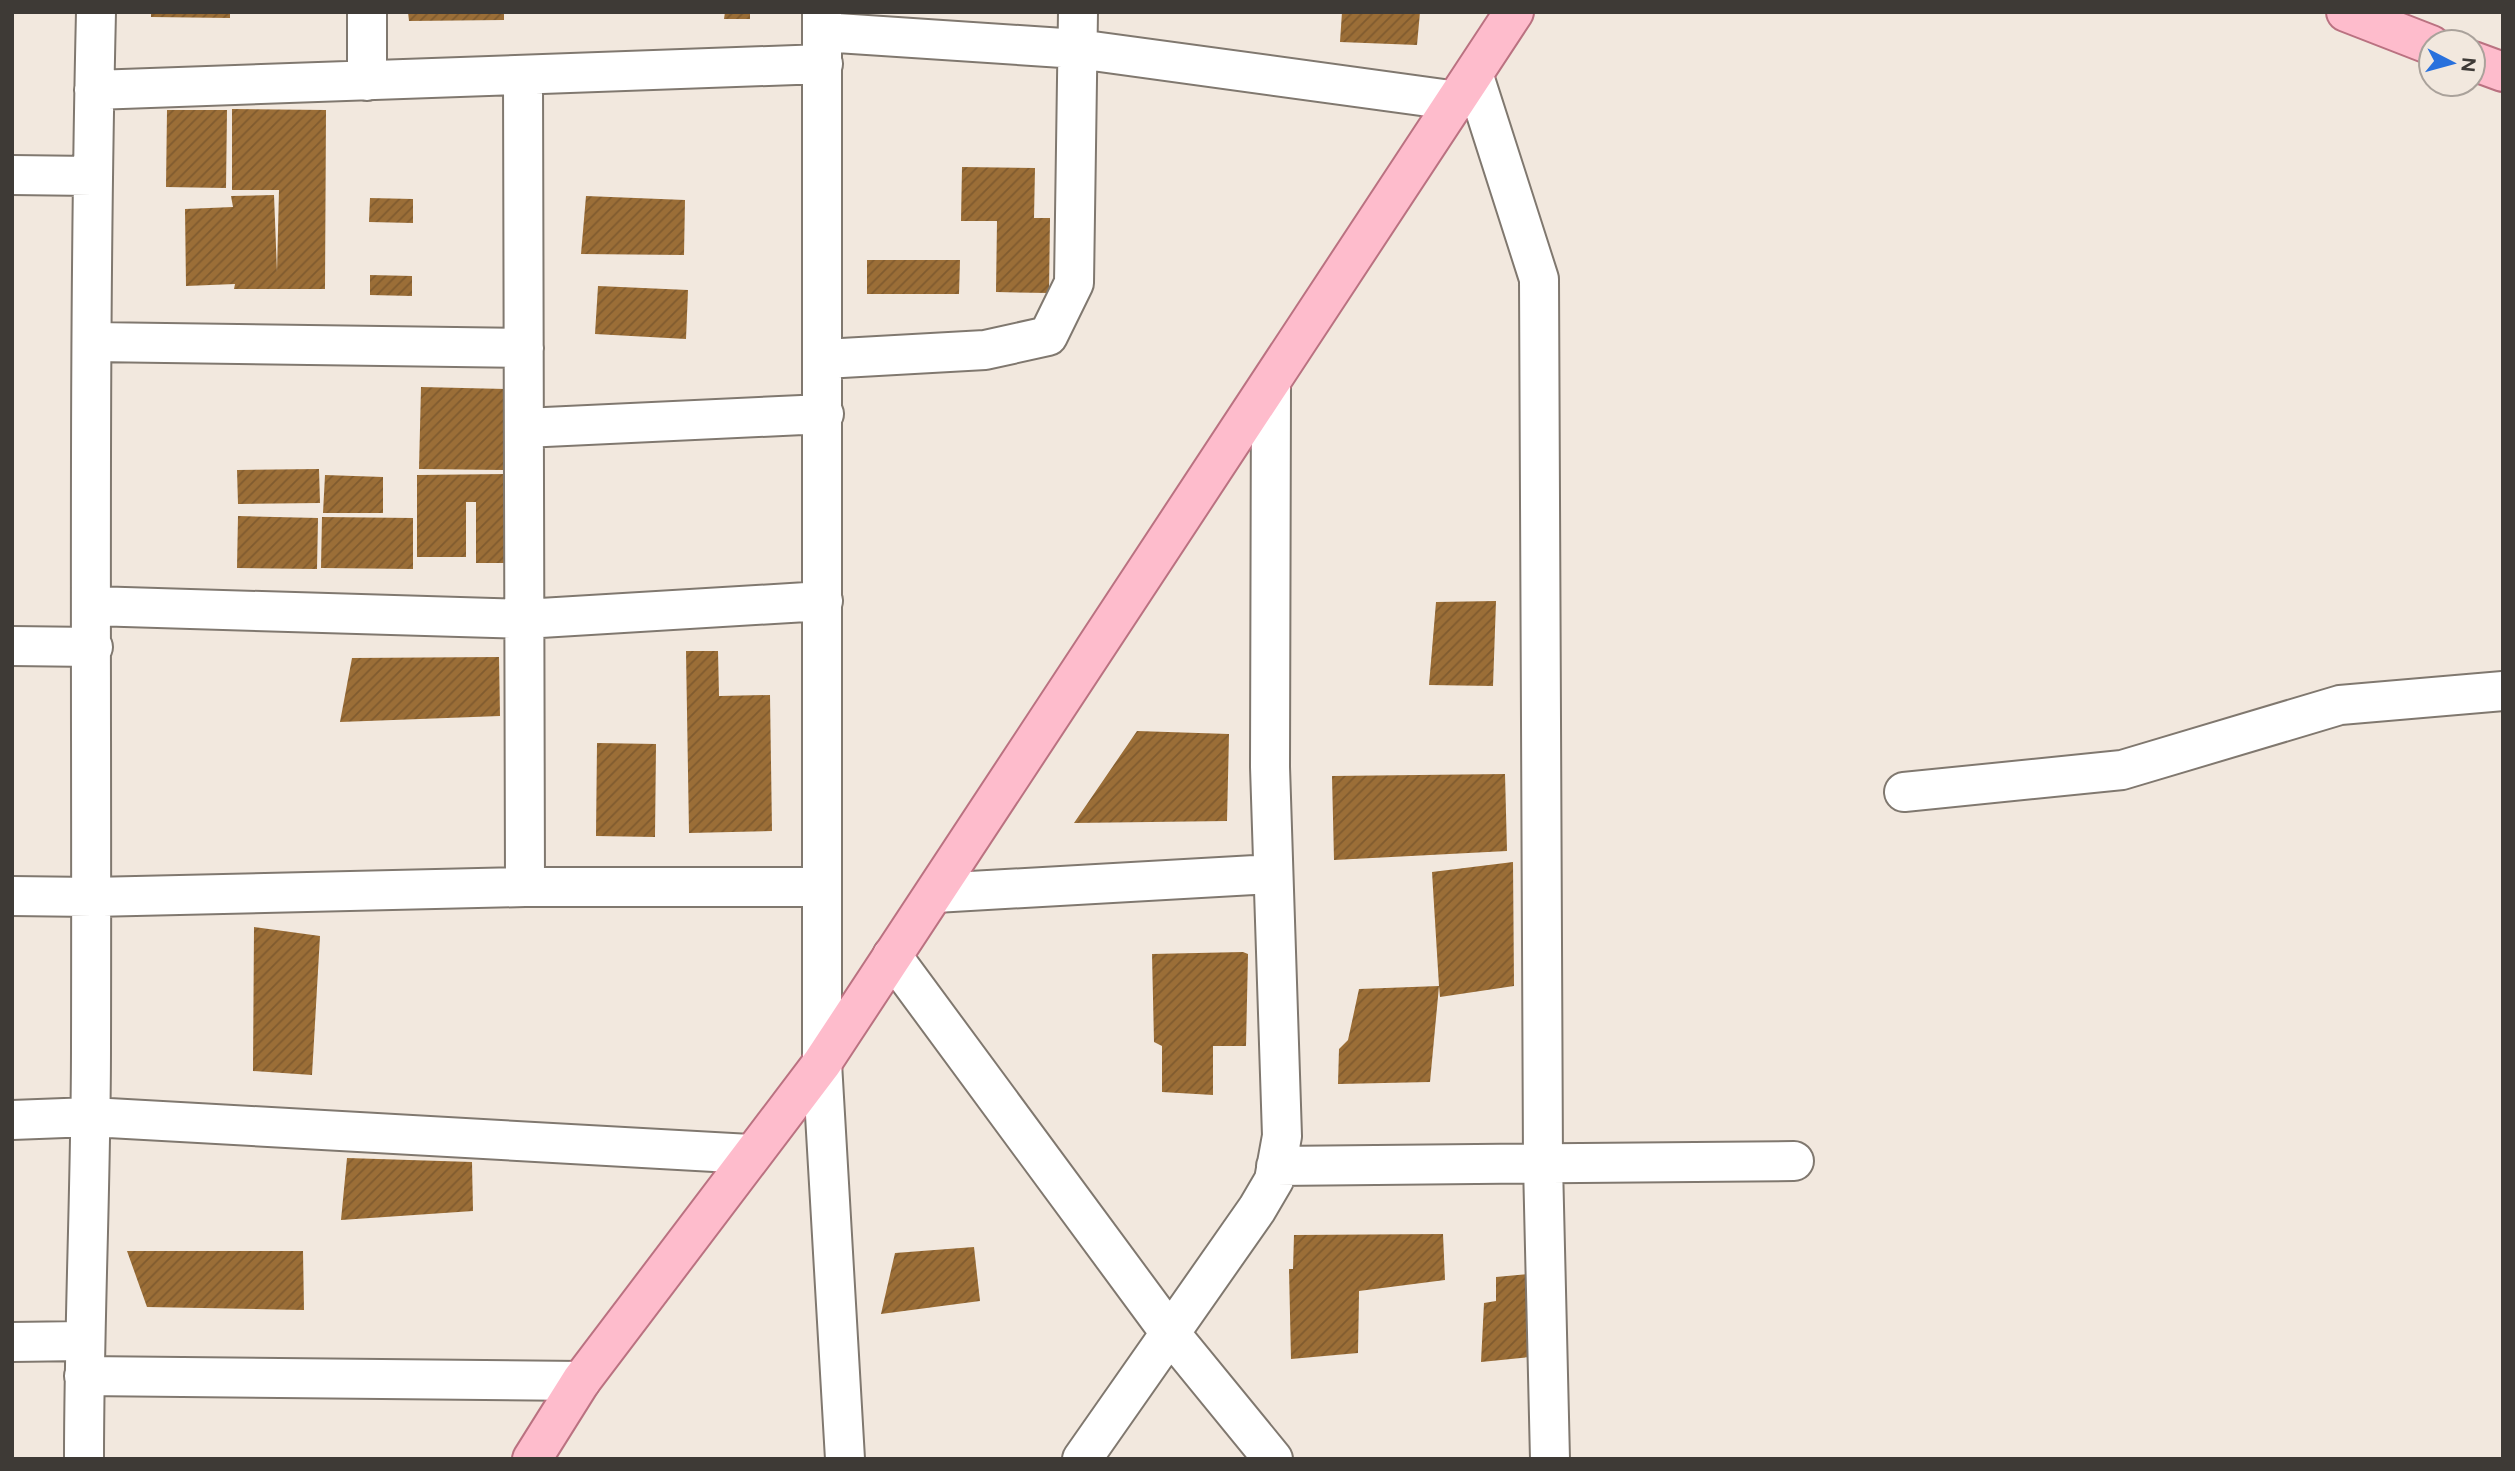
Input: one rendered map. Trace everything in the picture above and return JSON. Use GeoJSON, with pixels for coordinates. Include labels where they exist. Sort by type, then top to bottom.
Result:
{"type":"FeatureCollection","features":[{"type":"Feature","properties":{"kind":"main road"},"geometry":{"type":"LineString","coordinates":[[532,1459],[581,1381],[750,1154],[822,1063],[1514,12]]}},
{"type":"Feature","properties":{"kind":"main road"},"geometry":{"type":"LineString","coordinates":[[2346,12],[2417,40]]}},
{"type":"Feature","properties":{"kind":"street"},"geometry":{"type":"LineString","coordinates":[[84,1459],[91,1117],[92,176],[96,12]]}},
{"type":"Feature","properties":{"kind":"street"},"geometry":{"type":"LineString","coordinates":[[367,81],[368,12]]}},
{"type":"Feature","properties":{"kind":"street"},"geometry":{"type":"LineString","coordinates":[[94,90],[523,77],[822,36],[1078,31],[1466,88],[1539,279],[1543,1164],[1550,1459]]}},
{"type":"Feature","properties":{"kind":"street"},"geometry":{"type":"LineString","coordinates":[[824,359],[985,350],[1048,336],[1074,283],[1078,31]]}},
{"type":"Feature","properties":{"kind":"street"},"geometry":{"type":"LineString","coordinates":[[822,36],[822,1063],[845,1459]]}},
{"type":"Feature","properties":{"kind":"street"},"geometry":{"type":"LineString","coordinates":[[523,77],[525,887]]}},
{"type":"Feature","properties":{"kind":"street"},"geometry":{"type":"LineString","coordinates":[[12,175],[92,176]]}},
{"type":"Feature","properties":{"kind":"street"},"geometry":{"type":"LineString","coordinates":[[93,342],[524,348]]}},
{"type":"Feature","properties":{"kind":"street"},"geometry":{"type":"LineString","coordinates":[[1082,1459],[1257,1209],[1274,1180],[1282,1136],[1269,767],[1271,384]]}},
{"type":"Feature","properties":{"kind":"street"},"geometry":{"type":"LineString","coordinates":[[524,428],[824,414]]}},
{"type":"Feature","properties":{"kind":"street"},"geometry":{"type":"LineString","coordinates":[[92,606],[524,619],[823,601]]}},
{"type":"Feature","properties":{"kind":"street"},"geometry":{"type":"LineString","coordinates":[[12,646],[93,647]]}},
{"type":"Feature","properties":{"kind":"street"},"geometry":{"type":"LineString","coordinates":[[1905,792],[2122,770],[2340,705],[2503,691]]}},
{"type":"Feature","properties":{"kind":"street"},"geometry":{"type":"LineString","coordinates":[[935,893],[1273,874]]}},
{"type":"Feature","properties":{"kind":"street"},"geometry":{"type":"LineString","coordinates":[[12,896],[92,897],[525,887],[822,887]]}},
{"type":"Feature","properties":{"kind":"street"},"geometry":{"type":"LineString","coordinates":[[892,956],[1170,1333],[1273,1459]]}},
{"type":"Feature","properties":{"kind":"street"},"geometry":{"type":"LineString","coordinates":[[12,1120],[91,1117],[750,1154]]}},
{"type":"Feature","properties":{"kind":"street"},"geometry":{"type":"LineString","coordinates":[[1276,1166],[1794,1161]]}},
{"type":"Feature","properties":{"kind":"street"},"geometry":{"type":"LineString","coordinates":[[12,1342],[84,1359],[581,1381]]}},
{"type":"Feature","properties":{"kind":"building"},"geometry":{"type":"Polygon","coordinates":[[[151,12],[230,12],[230,18],[151,17],[151,12]]]}},
{"type":"Feature","properties":{"kind":"building"},"geometry":{"type":"Polygon","coordinates":[[[408,12],[504,12],[504,20],[409,21],[408,12]]]}},
{"type":"Feature","properties":{"kind":"building"},"geometry":{"type":"Polygon","coordinates":[[[725,12],[750,12],[750,19],[724,19],[725,12]]]}},
{"type":"Feature","properties":{"kind":"building"},"geometry":{"type":"Polygon","coordinates":[[[1342,12],[1420,12],[1417,45],[1340,42],[1342,12]]]}},
{"type":"Feature","properties":{"kind":"building"},"geometry":{"type":"Polygon","coordinates":[[[232,109],[326,110],[325,289],[234,289],[235,284],[186,286],[185,209],[233,207],[231,196],[274,195],[277,272],[279,190],[232,190],[232,109]]]}},
{"type":"Feature","properties":{"kind":"building"},"geometry":{"type":"Polygon","coordinates":[[[167,110],[227,110],[226,188],[166,187],[167,110]]]}},
{"type":"Feature","properties":{"kind":"building"},"geometry":{"type":"Polygon","coordinates":[[[962,167],[1035,168],[1034,218],[1050,218],[1049,293],[996,292],[997,221],[961,221],[962,167]]]}},
{"type":"Feature","properties":{"kind":"building"},"geometry":{"type":"Polygon","coordinates":[[[586,196],[685,200],[684,255],[581,254],[586,196]]]}},
{"type":"Feature","properties":{"kind":"building"},"geometry":{"type":"Polygon","coordinates":[[[370,198],[413,199],[413,223],[369,222],[370,198]]]}},
{"type":"Feature","properties":{"kind":"building"},"geometry":{"type":"Polygon","coordinates":[[[867,260],[960,260],[959,294],[867,294],[867,260]]]}},
{"type":"Feature","properties":{"kind":"building"},"geometry":{"type":"Polygon","coordinates":[[[370,275],[412,276],[412,296],[370,295],[370,275]]]}},
{"type":"Feature","properties":{"kind":"building"},"geometry":{"type":"Polygon","coordinates":[[[598,286],[688,290],[686,339],[595,334],[598,286]]]}},
{"type":"Feature","properties":{"kind":"building"},"geometry":{"type":"Polygon","coordinates":[[[421,387],[506,389],[504,470],[419,469],[421,387]]]}},
{"type":"Feature","properties":{"kind":"building"},"geometry":{"type":"Polygon","coordinates":[[[319,469],[320,503],[238,504],[237,470],[319,469]]]}},
{"type":"Feature","properties":{"kind":"building"},"geometry":{"type":"Polygon","coordinates":[[[507,474],[507,563],[476,563],[476,502],[466,502],[466,557],[417,557],[417,475],[507,474]]]}},
{"type":"Feature","properties":{"kind":"building"},"geometry":{"type":"Polygon","coordinates":[[[325,475],[383,477],[383,513],[323,513],[325,475]]]}},
{"type":"Feature","properties":{"kind":"building"},"geometry":{"type":"Polygon","coordinates":[[[238,516],[318,518],[317,569],[237,568],[238,516]]]}},
{"type":"Feature","properties":{"kind":"building"},"geometry":{"type":"Polygon","coordinates":[[[322,517],[413,518],[413,569],[321,568],[322,517]]]}},
{"type":"Feature","properties":{"kind":"building"},"geometry":{"type":"Polygon","coordinates":[[[1496,601],[1493,686],[1429,685],[1436,602],[1496,601]]]}},
{"type":"Feature","properties":{"kind":"building"},"geometry":{"type":"Polygon","coordinates":[[[686,651],[718,651],[719,696],[770,695],[772,831],[689,833],[686,651]]]}},
{"type":"Feature","properties":{"kind":"building"},"geometry":{"type":"Polygon","coordinates":[[[499,657],[500,716],[340,722],[352,658],[499,657]]]}},
{"type":"Feature","properties":{"kind":"building"},"geometry":{"type":"Polygon","coordinates":[[[1137,731],[1229,734],[1227,821],[1074,823],[1137,731]]]}},
{"type":"Feature","properties":{"kind":"building"},"geometry":{"type":"Polygon","coordinates":[[[597,743],[656,744],[655,837],[596,836],[597,743]]]}},
{"type":"Feature","properties":{"kind":"building"},"geometry":{"type":"Polygon","coordinates":[[[1505,774],[1507,851],[1334,860],[1332,776],[1505,774]]]}},
{"type":"Feature","properties":{"kind":"building"},"geometry":{"type":"Polygon","coordinates":[[[1513,862],[1514,986],[1440,997],[1432,872],[1513,862]]]}},
{"type":"Feature","properties":{"kind":"building"},"geometry":{"type":"Polygon","coordinates":[[[254,927],[320,936],[312,1075],[253,1071],[254,927]]]}},
{"type":"Feature","properties":{"kind":"building"},"geometry":{"type":"Polygon","coordinates":[[[1152,954],[1248,954],[1246,1046],[1213,1046],[1213,1095],[1162,1092],[1162,1046],[1154,1042],[1152,954]]]}},
{"type":"Feature","properties":{"kind":"building"},"geometry":{"type":"Polygon","coordinates":[[[1439,986],[1430,1082],[1338,1084],[1339,1049],[1348,1040],[1359,989],[1439,986]]]}},
{"type":"Feature","properties":{"kind":"building"},"geometry":{"type":"Polygon","coordinates":[[[347,1158],[472,1162],[473,1211],[341,1220],[347,1158]]]}},
{"type":"Feature","properties":{"kind":"building"},"geometry":{"type":"Polygon","coordinates":[[[1443,1234],[1445,1280],[1359,1291],[1358,1353],[1291,1359],[1289,1269],[1293,1269],[1294,1235],[1443,1234]]]}},
{"type":"Feature","properties":{"kind":"building"},"geometry":{"type":"Polygon","coordinates":[[[974,1247],[980,1301],[881,1314],[895,1253],[974,1247]]]}},
{"type":"Feature","properties":{"kind":"building"},"geometry":{"type":"Polygon","coordinates":[[[127,1251],[303,1251],[304,1310],[147,1307],[127,1251]]]}},
{"type":"Feature","properties":{"kind":"building"},"geometry":{"type":"Polygon","coordinates":[[[1528,1274],[1530,1357],[1481,1362],[1484,1303],[1496,1301],[1496,1277],[1528,1274]]]}}]}
